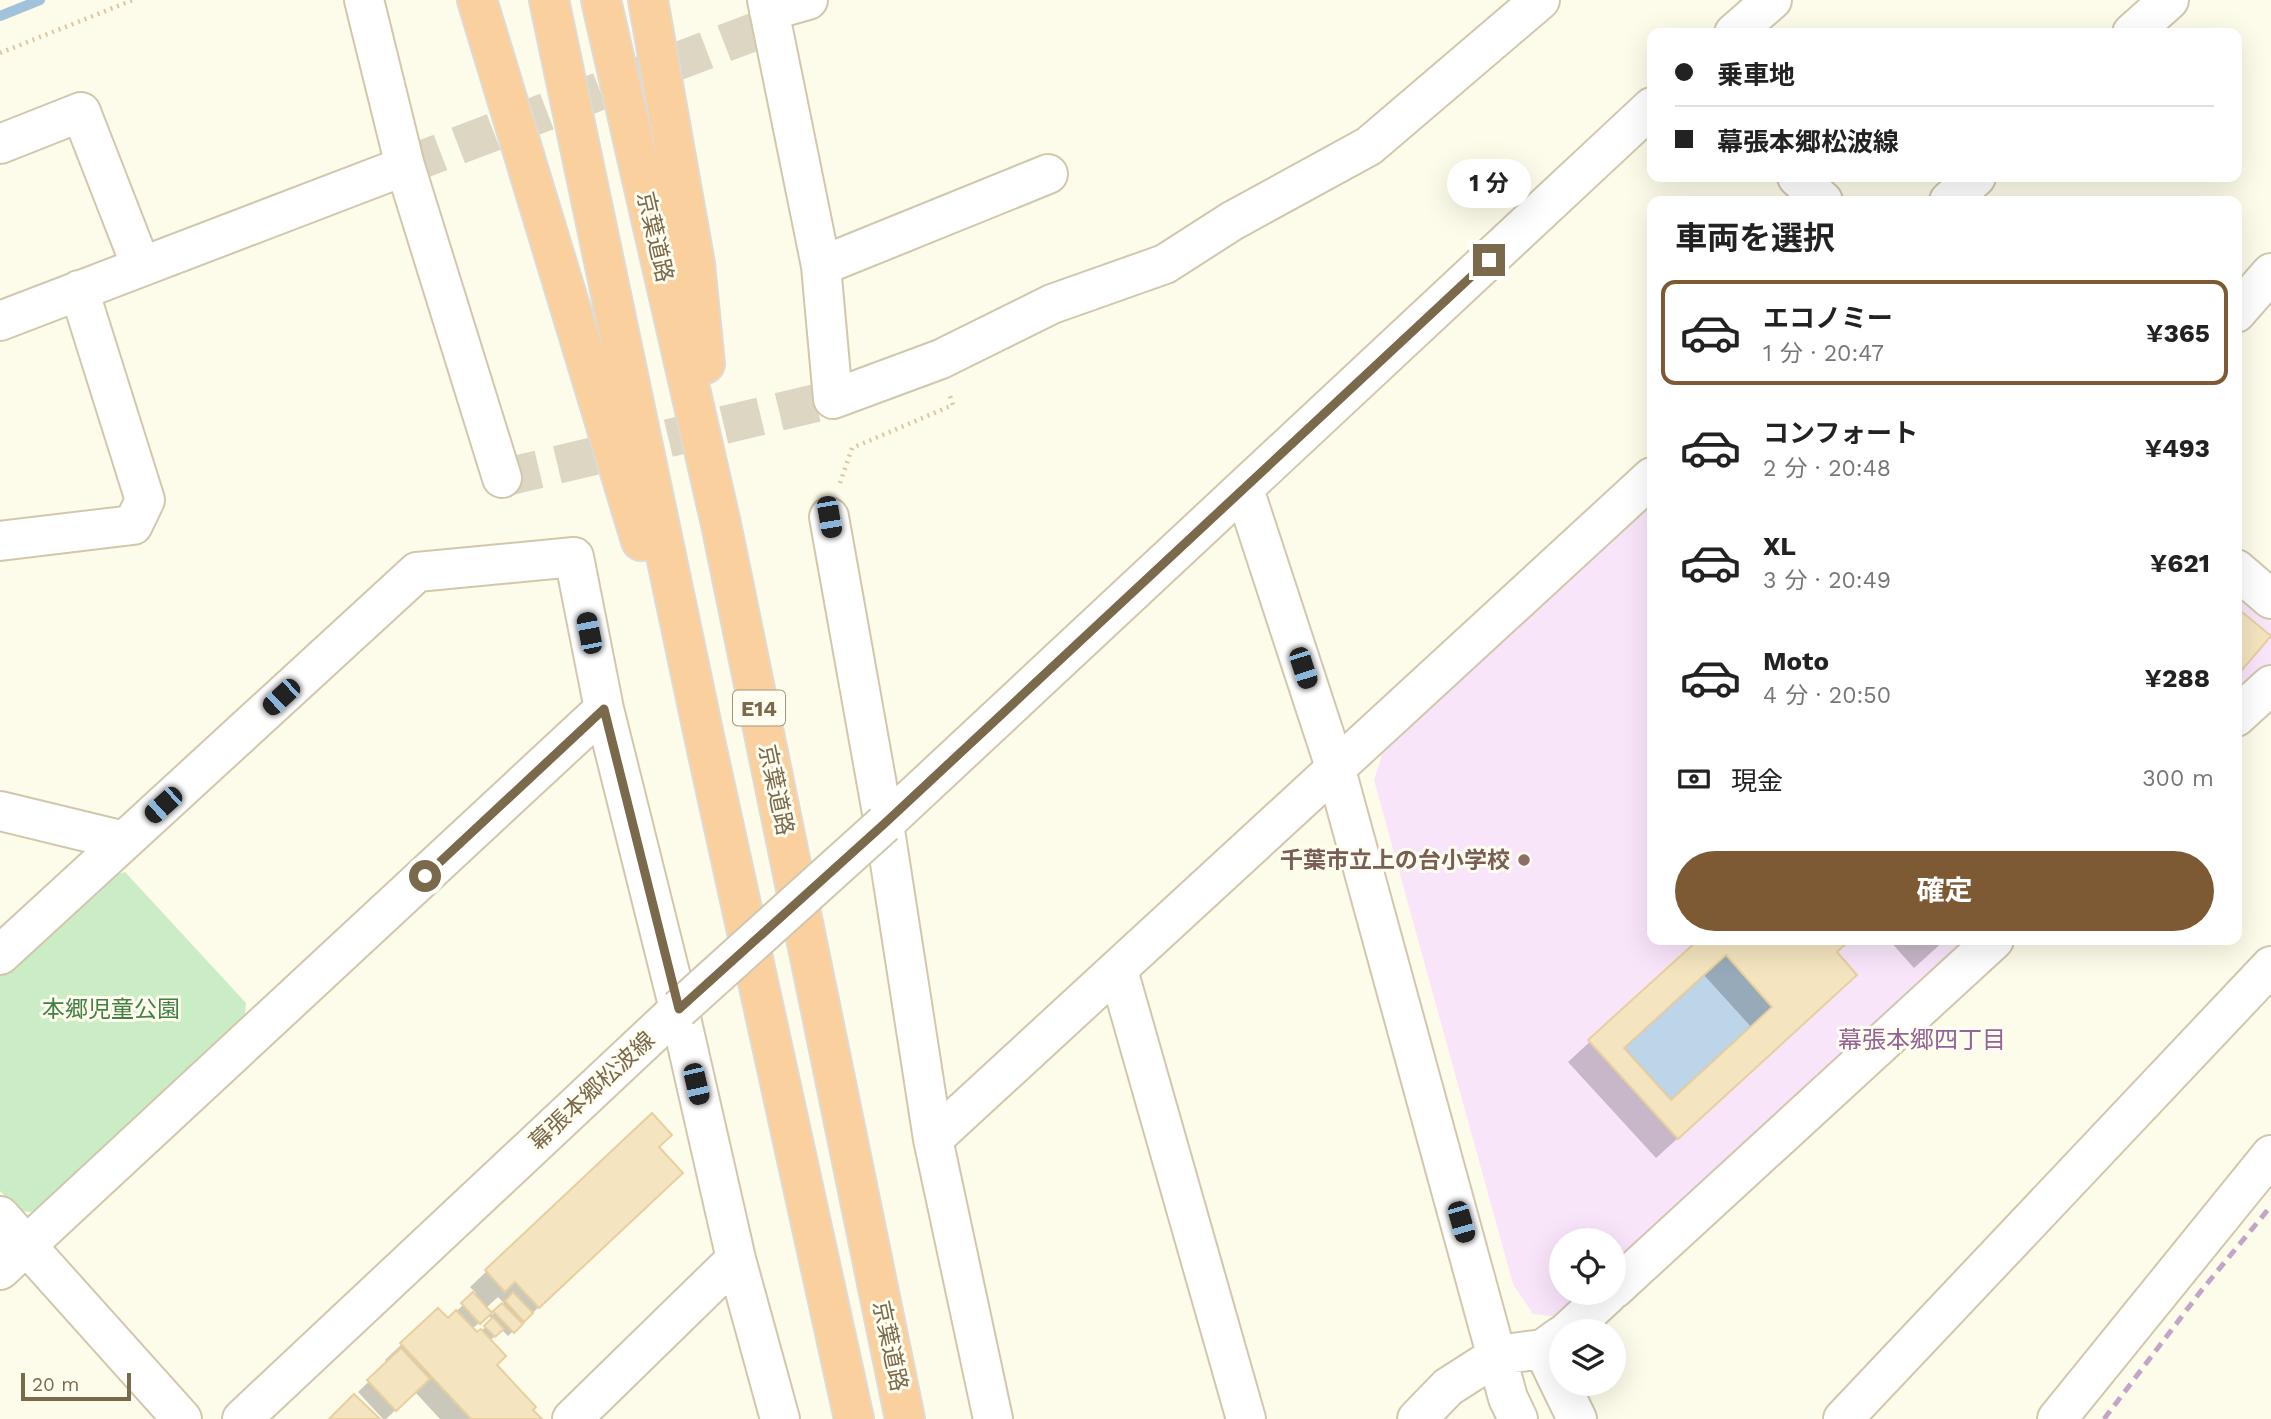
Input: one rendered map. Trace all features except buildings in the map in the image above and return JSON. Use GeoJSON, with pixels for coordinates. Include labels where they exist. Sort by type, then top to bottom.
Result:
{"type":"FeatureCollection","features":[{"type":"Feature","properties":{"kind":"highway"},"geometry":{"type":"LineString","coordinates":[[477,0],[623,485],[704,736]]}},
{"type":"Feature","properties":{"kind":"highway","name":"E14"},"geometry":{"type":"LineString","coordinates":[[549,0],[704,736],[854,1419]]}},
{"type":"Feature","properties":{"kind":"highway","name":"京葉道路"},"geometry":{"type":"LineString","coordinates":[[601,0],[721,524],[905,1419]]}},
{"type":"Feature","properties":{"kind":"highway"},"geometry":{"type":"LineString","coordinates":[[648,0],[695,264],[721,524]]}},
{"type":"Feature","properties":{"kind":"street"},"geometry":{"type":"LineString","coordinates":[[364,0],[405,166],[502,478]]}},
{"type":"Feature","properties":{"kind":"street"},"geometry":{"type":"LineString","coordinates":[[808,0],[768,6],[821,266],[833,399],[940,359],[1052,304],[1164,264],[1232,222],[1369,146],[1540,0]]}},
{"type":"Feature","properties":{"kind":"street"},"geometry":{"type":"LineString","coordinates":[[1740,28],[1772,0]]}},
{"type":"Feature","properties":{"kind":"street"},"geometry":{"type":"LineString","coordinates":[[2138,28],[2169,0]]}},
{"type":"Feature","properties":{"kind":"street"},"geometry":{"type":"LineString","coordinates":[[0,144],[81,112],[141,266]]}},
{"type":"Feature","properties":{"kind":"street","name":"幕張本郷松波線"},"geometry":{"type":"LineString","coordinates":[[242,1419],[679,1009],[884,824],[1647,112]]}},
{"type":"Feature","properties":{"kind":"street"},"geometry":{"type":"LineString","coordinates":[[0,321],[405,166]]}},
{"type":"Feature","properties":{"kind":"street"},"geometry":{"type":"LineString","coordinates":[[821,266],[1048,174]]}},
{"type":"Feature","properties":{"kind":"street"},"geometry":{"type":"LineString","coordinates":[[1802,182],[1818,196]]}},
{"type":"Feature","properties":{"kind":"street"},"geometry":{"type":"LineString","coordinates":[[1955,196],[1971,182]]}},
{"type":"Feature","properties":{"kind":"street"},"geometry":{"type":"LineString","coordinates":[[2242,306],[2271,273]]}},
{"type":"Feature","properties":{"kind":"street"},"geometry":{"type":"LineString","coordinates":[[0,541],[133,525],[145,500],[79,290]]}},
{"type":"Feature","properties":{"kind":"street"},"geometry":{"type":"LineString","coordinates":[[933,1139],[1647,482]]}},
{"type":"Feature","properties":{"kind":"street"},"geometry":{"type":"LineString","coordinates":[[1244,489],[1336,770],[1508,1398],[1518,1419]]}},
{"type":"Feature","properties":{"kind":"street"},"geometry":{"type":"LineString","coordinates":[[829,517],[884,824],[933,1139],[993,1419]]}},
{"type":"Feature","properties":{"kind":"street"},"geometry":{"type":"LineString","coordinates":[[0,955],[417,572],[574,557],[604,709],[679,1009],[736,1259],[779,1419]]}},
{"type":"Feature","properties":{"kind":"street"},"geometry":{"type":"LineString","coordinates":[[2242,574],[2271,599]]}},
{"type":"Feature","properties":{"kind":"street"},"geometry":{"type":"LineString","coordinates":[[2242,712],[2271,685]]}},
{"type":"Feature","properties":{"kind":"street"},"geometry":{"type":"LineString","coordinates":[[14,1258],[604,709]]}},
{"type":"Feature","properties":{"kind":"street"},"geometry":{"type":"LineString","coordinates":[[0,811],[124,841]]}},
{"type":"Feature","properties":{"kind":"street"},"geometry":{"type":"LineString","coordinates":[[1626,1278],[1989,945]]}},
{"type":"Feature","properties":{"kind":"street"},"geometry":{"type":"LineString","coordinates":[[1843,1419],[2271,966]]}},
{"type":"Feature","properties":{"kind":"street"},"geometry":{"type":"LineString","coordinates":[[1118,970],[1246,1419]]}},
{"type":"Feature","properties":{"kind":"street"},"geometry":{"type":"LineString","coordinates":[[2057,1419],[2271,1154]]}},
{"type":"Feature","properties":{"kind":"street"},"geometry":{"type":"LineString","coordinates":[[0,1216],[14,1258],[182,1419]]}},
{"type":"Feature","properties":{"kind":"street"},"geometry":{"type":"LineString","coordinates":[[572,1419],[736,1259]]}},
{"type":"Feature","properties":{"kind":"street"},"geometry":{"type":"LineString","coordinates":[[1580,1319],[1595,1305]]}},
{"type":"Feature","properties":{"kind":"street"},"geometry":{"type":"LineString","coordinates":[[1417,1419],[1454,1403],[1498,1355],[1549,1341]]}},
{"type":"Feature","properties":{"kind":"street"},"geometry":{"type":"LineString","coordinates":[[1571,1396],[1577,1419]]}},
{"type":"Feature","properties":{"kind":"path"},"geometry":{"type":"LineString","coordinates":[[0,53],[133,0]]}},
{"type":"Feature","properties":{"kind":"path"},"geometry":{"type":"LineString","coordinates":[[829,517],[852,448],[953,405],[940,359]]}},
{"type":"Feature","properties":{"kind":"shaded area","name":"千葉市立上の台小学校"},"geometry":{"type":"Polygon","coordinates":[[[1647,504],[1647,945],[1966,945],[1626,1258],[1626,1228],[1549,1228],[1549,1305],[1574,1305],[1560,1317],[1533,1314],[1513,1284],[1374,780],[1385,746],[1647,504]]]}},
{"type":"Feature","properties":{"kind":"shaded area"},"geometry":{"type":"Polygon","coordinates":[[[2242,597],[2271,622],[2271,665],[2242,691],[2242,597]]]}},
{"type":"Feature","properties":{"kind":"green space","name":"本郷児童公園"},"geometry":{"type":"Polygon","coordinates":[[[125,872],[246,1003],[244,1024],[43,1213],[19,1211],[0,1191],[0,974],[104,877],[125,872]]]}},
{"type":"Feature","properties":{"kind":"water"},"geometry":{"type":"Polygon","coordinates":[[[1726,955],[1772,1007],[1671,1100],[1624,1048],[1726,955]]]}},
{"type":"Feature","properties":{"kind":"waterway"},"geometry":{"type":"LineString","coordinates":[[0,16],[40,0]]}},
{"type":"Feature","properties":{"kind":"tunnel"},"geometry":{"type":"LineString","coordinates":[[405,166],[772,25]]}},
{"type":"Feature","properties":{"kind":"tunnel"},"geometry":{"type":"LineString","coordinates":[[502,478],[833,399]]}},
{"type":"Feature","properties":{"kind":"railway"},"geometry":{"type":"LineString","coordinates":[[2104,1419],[2201,1291],[2271,1206]]}},
{"type":"Feature","properties":{"kind":"place","name":"千葉市立上の台小学校"},"geometry":{"type":"Point","coordinates":[1524,860]}},
{"type":"Feature","properties":{"kind":"district","name":"幕張本郷四丁目"},"geometry":{"type":"Point","coordinates":[1922,1040]}},
{"type":"Feature","properties":{"kind":"route"},"geometry":{"type":"LineString","coordinates":[[425,876],[604,709],[679,1009],[884,824],[1489,260]]}}]}
